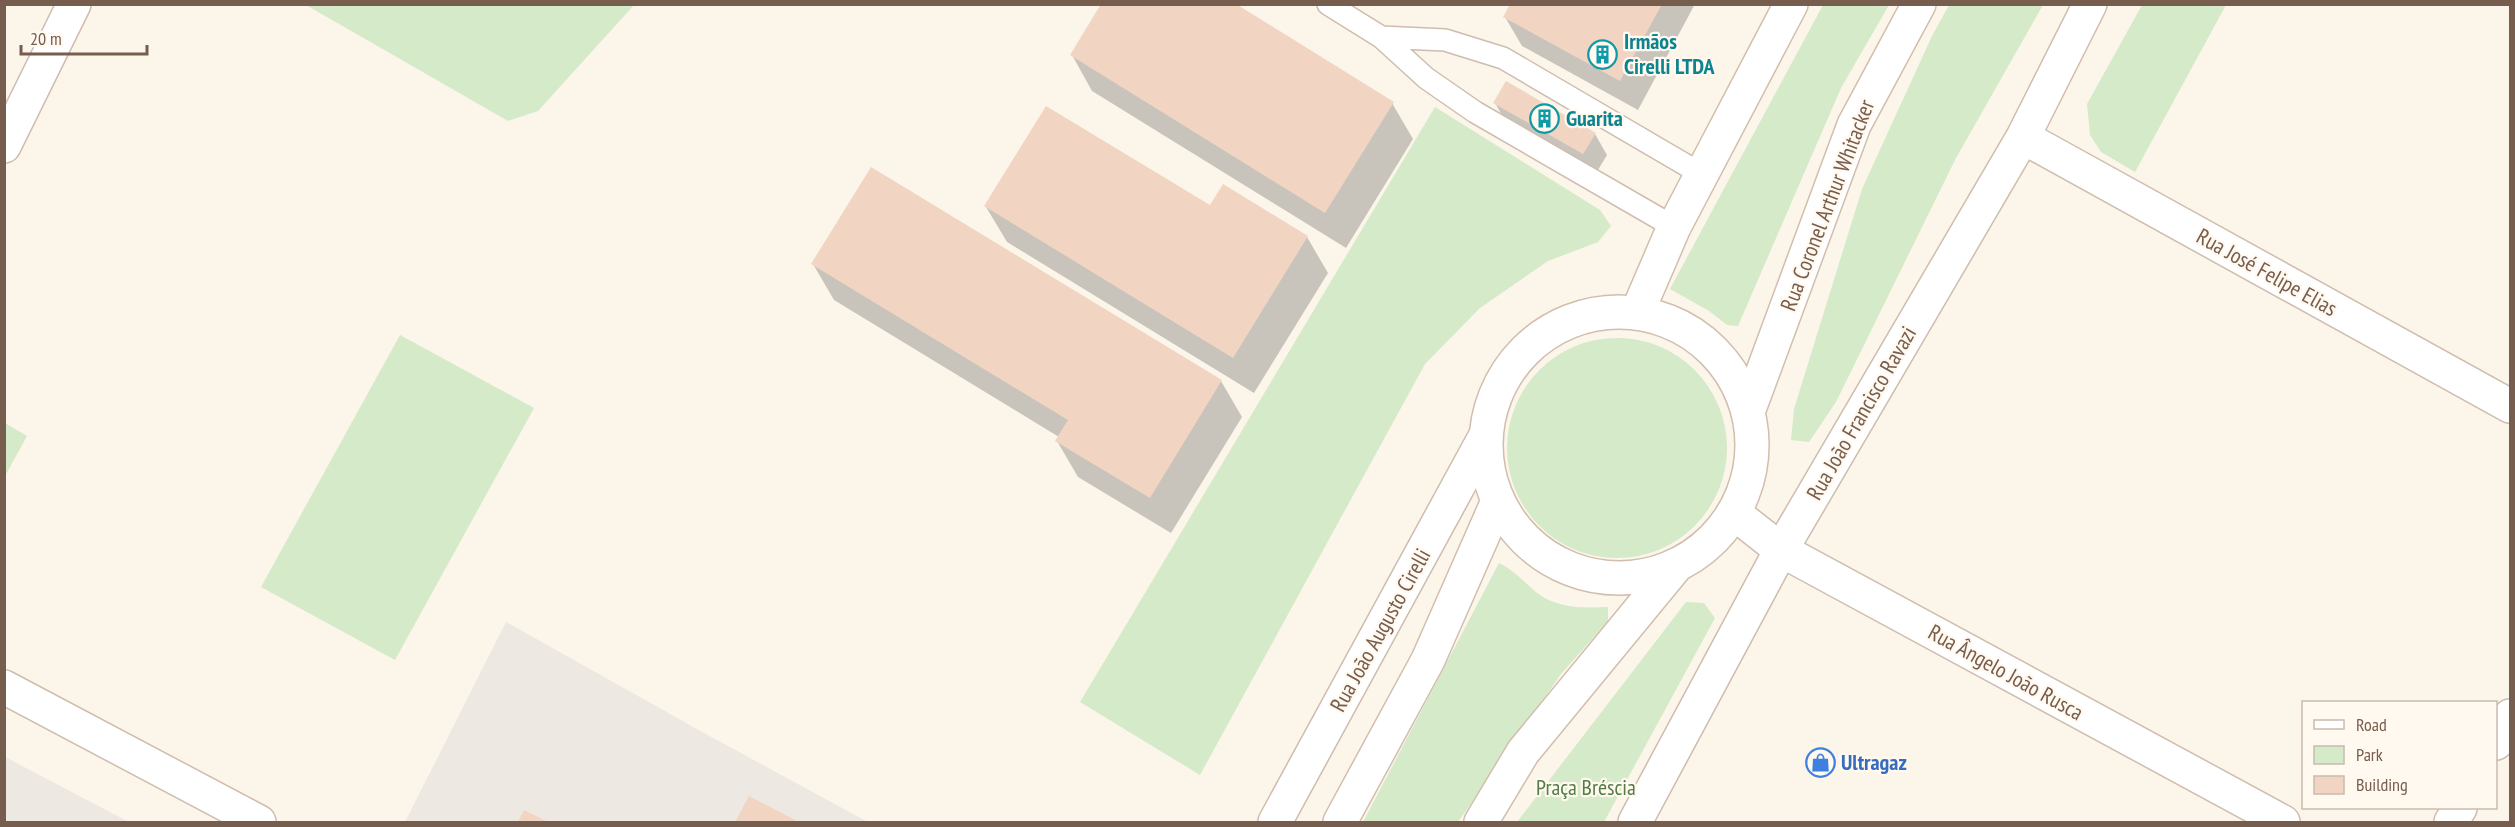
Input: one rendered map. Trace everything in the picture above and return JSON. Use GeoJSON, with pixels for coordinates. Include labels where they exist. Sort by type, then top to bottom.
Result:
{"type":"FeatureCollection","features":[{"type":"Feature","properties":{"kind":"street"},"geometry":{"type":"LineString","coordinates":[[4,146],[74,4]]}},
{"type":"Feature","properties":{"kind":"street"},"geometry":{"type":"LineString","coordinates":[[1637,313],[1674,227],[1791,4]]}},
{"type":"Feature","properties":{"kind":"street","name":"Rua Coronel Arthur Whitacker"},"geometry":{"type":"LineString","coordinates":[[1748,412],[1854,125],[1919,4]]}},
{"type":"Feature","properties":{"kind":"street","name":"Rua João Francisco Ravazi"},"geometry":{"type":"LineString","coordinates":[[1635,822],[1781,550],[2023,137],[2090,4]]}},
{"type":"Feature","properties":{"kind":"street","name":"Rua José Felipe Elias"},"geometry":{"type":"LineString","coordinates":[[2023,137],[2511,406]]}},
{"type":"Feature","properties":{"kind":"street"},"geometry":{"type":"LineString","coordinates":[[1481,822],[1523,752],[1676,566],[1709,544],[1734,513],[1748,481],[1752,446],[1748,412],[1733,376],[1708,346],[1675,324],[1637,313],[1593,314],[1552,329],[1518,357],[1494,394],[1485,437],[1487,470],[1498,501],[1521,536],[1555,562],[1594,576],[1636,578],[1676,566]]}},
{"type":"Feature","properties":{"kind":"street","name":"Rua João Augusto Cirelli"},"geometry":{"type":"LineString","coordinates":[[1275,822],[1485,437]]}},
{"type":"Feature","properties":{"kind":"street"},"geometry":{"type":"LineString","coordinates":[[1340,822],[1428,660],[1498,501]]}},
{"type":"Feature","properties":{"kind":"street","name":"Rua Ângelo João Rusca"},"geometry":{"type":"LineString","coordinates":[[1734,513],[1781,550],[2283,822]]}},
{"type":"Feature","properties":{"kind":"street"},"geometry":{"type":"LineString","coordinates":[[4,687],[259,822]]}},
{"type":"Feature","properties":{"kind":"street"},"geometry":{"type":"LineString","coordinates":[[2497,741],[2511,716]]}},
{"type":"Feature","properties":{"kind":"street"},"geometry":{"type":"LineString","coordinates":[[2451,822],[2459,809]]}},
{"type":"Feature","properties":{"kind":"lane"},"geometry":{"type":"LineString","coordinates":[[1328,4],[1381,38],[1426,78],[1475,112],[1674,227]]}},
{"type":"Feature","properties":{"kind":"lane"},"geometry":{"type":"LineString","coordinates":[[1381,38],[1445,40],[1503,57],[1703,175]]}},
{"type":"Feature","properties":{"kind":"shaded area"},"geometry":{"type":"Polygon","coordinates":[[[506,622],[704,733],[868,822],[405,822],[506,622]]]}},
{"type":"Feature","properties":{"kind":"shaded area"},"geometry":{"type":"Polygon","coordinates":[[[5,757],[129,822],[5,822],[5,757]]]}},
{"type":"Feature","properties":{"kind":"green space"},"geometry":{"type":"Polygon","coordinates":[[[306,5],[634,5],[538,111],[508,121],[306,5]]]}},
{"type":"Feature","properties":{"kind":"green space"},"geometry":{"type":"Polygon","coordinates":[[[1823,5],[1889,5],[1841,88],[1738,326],[1727,325],[1709,311],[1670,289],[1823,5]]]}},
{"type":"Feature","properties":{"kind":"green space"},"geometry":{"type":"Polygon","coordinates":[[[1949,5],[2043,5],[1956,158],[1836,402],[1809,442],[1791,440],[1794,409],[1862,189],[1932,36],[1949,5]]]}},
{"type":"Feature","properties":{"kind":"green space"},"geometry":{"type":"Polygon","coordinates":[[[2142,5],[2226,5],[2135,172],[2101,152],[2090,135],[2087,104],[2142,5]]]}},
{"type":"Feature","properties":{"kind":"green space"},"geometry":{"type":"Polygon","coordinates":[[[1435,107],[1600,210],[1611,226],[1598,242],[1548,261],[1480,308],[1425,364],[1200,775],[1080,702],[1435,107]]]}},
{"type":"Feature","properties":{"kind":"green space"},"geometry":{"type":"Polygon","coordinates":[[[400,335],[534,408],[395,660],[261,587],[400,335]]]}},
{"type":"Feature","properties":{"kind":"green space"},"geometry":{"type":"Polygon","coordinates":[[[1617,338],[1638,340],[1669,351],[1695,370],[1714,396],[1725,427],[1727,448],[1725,469],[1714,500],[1695,526],[1669,545],[1638,556],[1617,558],[1596,556],[1565,545],[1539,526],[1520,500],[1509,469],[1507,448],[1509,427],[1520,396],[1539,370],[1565,351],[1596,340],[1617,338]]]}},
{"type":"Feature","properties":{"kind":"green space"},"geometry":{"type":"Polygon","coordinates":[[[5,423],[27,436],[5,476],[5,423]]]}},
{"type":"Feature","properties":{"kind":"green space"},"geometry":{"type":"Polygon","coordinates":[[[1499,563],[1544,598],[1553,602],[1580,607],[1608,607],[1608,621],[1561,674],[1458,822],[1363,822],[1499,563]]]}},
{"type":"Feature","properties":{"kind":"green space","name":"Praça Bréscia"},"geometry":{"type":"Polygon","coordinates":[[[1686,602],[1704,603],[1715,618],[1604,822],[1517,822],[1686,602]]]}},
{"type":"Feature","properties":{"kind":"building"},"geometry":{"type":"Polygon","coordinates":[[[1101,4],[1236,4],[1394,102],[1325,213],[1070,55],[1101,4]]]}},
{"type":"Feature","properties":{"kind":"building","name":"Irmãos Cirelli LTDA"},"geometry":{"type":"Polygon","coordinates":[[[1510,4],[1662,4],[1620,81],[1503,17],[1510,4]]]}},
{"type":"Feature","properties":{"kind":"building","name":"Guarita"},"geometry":{"type":"Polygon","coordinates":[[[1506,81],[1596,133],[1583,154],[1493,103],[1506,81]]]}},
{"type":"Feature","properties":{"kind":"building"},"geometry":{"type":"Polygon","coordinates":[[[1046,106],[1210,205],[1223,184],[1308,236],[1233,358],[984,206],[1046,106]]]}},
{"type":"Feature","properties":{"kind":"building"},"geometry":{"type":"Polygon","coordinates":[[[871,167],[1222,380],[1150,498],[1055,441],[1068,420],[811,264],[871,167]]]}},
{"type":"Feature","properties":{"kind":"building"},"geometry":{"type":"Polygon","coordinates":[[[749,796],[799,822],[735,822],[749,796]]]}},
{"type":"Feature","properties":{"kind":"building"},"geometry":{"type":"Polygon","coordinates":[[[524,810],[548,822],[518,822],[524,810]]]}},
{"type":"Feature","properties":{"kind":"place","name":"Irmãos Cirelli LTDA"},"geometry":{"type":"Point","coordinates":[1603,54]}},
{"type":"Feature","properties":{"kind":"place","name":"Guarita"},"geometry":{"type":"Point","coordinates":[1545,118]}},
{"type":"Feature","properties":{"kind":"place","name":"Ultragaz"},"geometry":{"type":"Point","coordinates":[1820,762]}}]}
